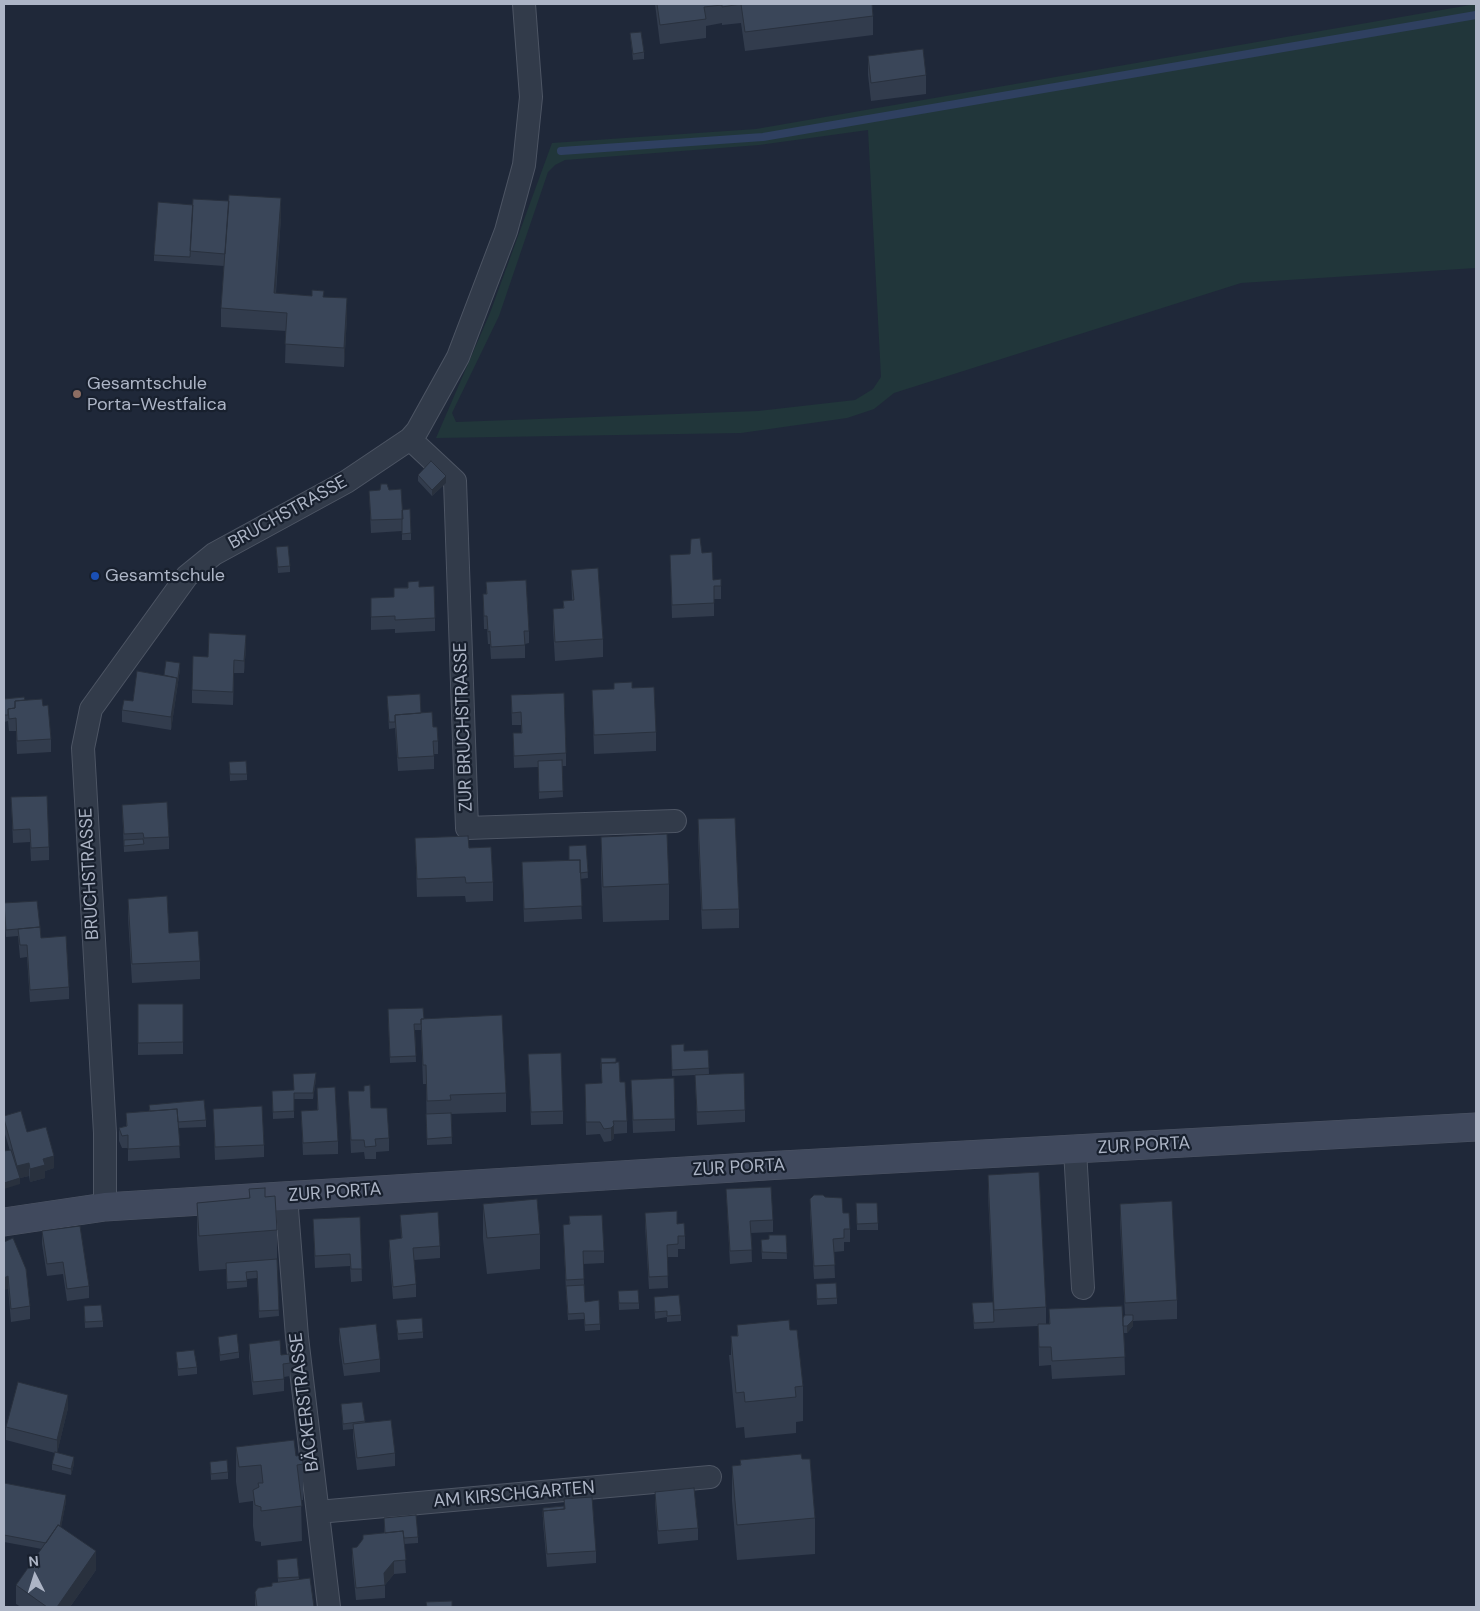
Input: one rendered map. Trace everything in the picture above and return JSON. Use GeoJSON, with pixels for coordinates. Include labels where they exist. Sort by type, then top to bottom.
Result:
{"type":"FeatureCollection","features":[{"type":"Feature","properties":{"kind":"main road","name":"ZUR PORTA"},"geometry":{"type":"LineString","coordinates":[[4,1222],[105,1207],[1476,1127]]}},
{"type":"Feature","properties":{"kind":"street","name":"BRUCHSTRASSE"},"geometry":{"type":"LineString","coordinates":[[105,1207],[105,1134],[83,748],[91,709],[187,576],[214,554],[346,482],[410,439],[417,431],[458,358],[506,231],[524,165],[531,97],[524,4]]}},
{"type":"Feature","properties":{"kind":"street","name":"ZUR BRUCHSTRASSE"},"geometry":{"type":"LineString","coordinates":[[410,439],[455,480],[468,828],[675,821]]}},
{"type":"Feature","properties":{"kind":"street"},"geometry":{"type":"LineString","coordinates":[[1075,1150],[1083,1288]]}},
{"type":"Feature","properties":{"kind":"street","name":"BÄCKERSTRASSE"},"geometry":{"type":"LineString","coordinates":[[286,1196],[297,1337],[329,1607]]}},
{"type":"Feature","properties":{"kind":"street","name":"AM KIRSCHGARTEN"},"geometry":{"type":"LineString","coordinates":[[318,1512],[710,1477]]}},
{"type":"Feature","properties":{"kind":"green space"},"geometry":{"type":"Polygon","coordinates":[[[1476,4],[1476,268],[1241,283],[894,393],[874,409],[847,418],[741,433],[436,438],[490,313],[552,143],[756,129],[1476,4]],[[868,130],[759,145],[565,160],[555,165],[548,172],[499,316],[452,413],[456,422],[758,411],[855,400],[873,389],[881,377],[868,130]]]}},
{"type":"Feature","properties":{"kind":"building"},"geometry":{"type":"Polygon","coordinates":[[[657,4],[741,4],[704,7],[706,19],[660,25],[657,4]]]}},
{"type":"Feature","properties":{"kind":"building"},"geometry":{"type":"Polygon","coordinates":[[[741,4],[872,4],[873,16],[745,32],[741,4]]]}},
{"type":"Feature","properties":{"kind":"building"},"geometry":{"type":"Polygon","coordinates":[[[641,32],[644,52],[633,54],[630,33],[641,32]]]}},
{"type":"Feature","properties":{"kind":"building"},"geometry":{"type":"Polygon","coordinates":[[[923,49],[926,75],[871,83],[868,56],[923,49]]]}},
{"type":"Feature","properties":{"kind":"building"},"geometry":{"type":"Polygon","coordinates":[[[229,195],[281,198],[274,293],[312,296],[312,290],[324,291],[323,297],[347,298],[344,348],[285,344],[287,313],[221,308],[229,195]]]}},
{"type":"Feature","properties":{"kind":"building"},"geometry":{"type":"Polygon","coordinates":[[[193,199],[229,201],[225,254],[190,251],[193,199]]]}},
{"type":"Feature","properties":{"kind":"building"},"geometry":{"type":"Polygon","coordinates":[[[158,202],[193,205],[190,257],[154,255],[158,202]]]}},
{"type":"Feature","properties":{"kind":"building"},"geometry":{"type":"Polygon","coordinates":[[[431,461],[446,476],[432,490],[418,475],[431,461]]]}},
{"type":"Feature","properties":{"kind":"building"},"geometry":{"type":"Polygon","coordinates":[[[381,484],[387,484],[389,490],[401,489],[403,519],[371,520],[369,491],[380,490],[381,484]]]}},
{"type":"Feature","properties":{"kind":"building"},"geometry":{"type":"Polygon","coordinates":[[[410,509],[411,533],[402,534],[402,510],[410,509]]]}},
{"type":"Feature","properties":{"kind":"building"},"geometry":{"type":"Polygon","coordinates":[[[700,538],[702,553],[712,552],[713,580],[721,579],[721,586],[714,586],[714,603],[672,605],[670,555],[690,554],[691,539],[700,538]]]}},
{"type":"Feature","properties":{"kind":"building"},"geometry":{"type":"Polygon","coordinates":[[[288,546],[290,566],[278,567],[276,547],[288,546]]]}},
{"type":"Feature","properties":{"kind":"building"},"geometry":{"type":"Polygon","coordinates":[[[598,568],[603,639],[555,642],[553,609],[564,608],[563,601],[574,600],[571,570],[598,568]]]}},
{"type":"Feature","properties":{"kind":"building"},"geometry":{"type":"Polygon","coordinates":[[[526,580],[529,631],[524,631],[525,645],[491,647],[487,616],[484,616],[483,594],[487,594],[486,582],[526,580]]]}},
{"type":"Feature","properties":{"kind":"building"},"geometry":{"type":"Polygon","coordinates":[[[419,581],[419,587],[434,586],[435,618],[395,620],[395,616],[371,617],[371,598],[394,597],[394,588],[408,588],[408,582],[419,581]]]}},
{"type":"Feature","properties":{"kind":"building"},"geometry":{"type":"Polygon","coordinates":[[[209,633],[246,635],[244,661],[234,660],[233,692],[192,690],[193,656],[208,657],[209,633]]]}},
{"type":"Feature","properties":{"kind":"building"},"geometry":{"type":"Polygon","coordinates":[[[166,661],[180,663],[177,684],[177,678],[164,675],[166,661]]]}},
{"type":"Feature","properties":{"kind":"building"},"geometry":{"type":"Polygon","coordinates":[[[137,671],[177,678],[171,717],[122,710],[124,700],[133,701],[137,671]]]}},
{"type":"Feature","properties":{"kind":"building"},"geometry":{"type":"Polygon","coordinates":[[[632,682],[632,688],[654,687],[656,732],[594,735],[592,690],[614,689],[614,683],[632,682]]]}},
{"type":"Feature","properties":{"kind":"building"},"geometry":{"type":"Polygon","coordinates":[[[564,693],[566,753],[514,756],[513,733],[522,733],[521,712],[512,713],[511,695],[564,693]]]}},
{"type":"Feature","properties":{"kind":"building"},"geometry":{"type":"Polygon","coordinates":[[[420,694],[421,713],[395,715],[395,722],[389,722],[387,696],[420,694]]]}},
{"type":"Feature","properties":{"kind":"building"},"geometry":{"type":"Polygon","coordinates":[[[24,697],[25,700],[15,701],[15,708],[8,709],[8,715],[4,715],[4,699],[24,697]]]}},
{"type":"Feature","properties":{"kind":"building"},"geometry":{"type":"Polygon","coordinates":[[[42,699],[43,706],[48,705],[51,739],[17,741],[16,718],[9,719],[8,709],[15,708],[15,701],[42,699]]]}},
{"type":"Feature","properties":{"kind":"building"},"geometry":{"type":"Polygon","coordinates":[[[432,712],[433,727],[437,727],[438,741],[433,741],[434,756],[398,758],[395,715],[432,712]]]}},
{"type":"Feature","properties":{"kind":"building"},"geometry":{"type":"Polygon","coordinates":[[[562,760],[563,791],[539,792],[538,761],[562,760]]]}},
{"type":"Feature","properties":{"kind":"building"},"geometry":{"type":"Polygon","coordinates":[[[246,761],[247,774],[230,774],[229,762],[246,761]]]}},
{"type":"Feature","properties":{"kind":"building"},"geometry":{"type":"Polygon","coordinates":[[[47,796],[49,847],[31,848],[30,829],[13,830],[11,797],[47,796]]]}},
{"type":"Feature","properties":{"kind":"building"},"geometry":{"type":"Polygon","coordinates":[[[167,802],[169,837],[144,838],[143,833],[124,834],[122,805],[167,802]]]}},
{"type":"Feature","properties":{"kind":"building"},"geometry":{"type":"Polygon","coordinates":[[[735,818],[739,909],[702,910],[698,819],[735,818]]]}},
{"type":"Feature","properties":{"kind":"building"},"geometry":{"type":"Polygon","coordinates":[[[667,834],[669,884],[603,887],[601,837],[667,834]]]}},
{"type":"Feature","properties":{"kind":"building"},"geometry":{"type":"Polygon","coordinates":[[[468,836],[469,848],[491,847],[493,882],[466,883],[465,877],[417,879],[415,838],[468,836]]]}},
{"type":"Feature","properties":{"kind":"building"},"geometry":{"type":"Polygon","coordinates":[[[143,839],[144,844],[124,846],[124,840],[143,839]]]}},
{"type":"Feature","properties":{"kind":"building"},"geometry":{"type":"Polygon","coordinates":[[[586,845],[588,872],[580,873],[580,860],[569,860],[569,846],[586,845]]]}},
{"type":"Feature","properties":{"kind":"building"},"geometry":{"type":"Polygon","coordinates":[[[580,860],[582,906],[524,909],[522,862],[580,860]]]}},
{"type":"Feature","properties":{"kind":"building"},"geometry":{"type":"Polygon","coordinates":[[[167,896],[169,933],[198,931],[200,961],[132,964],[128,899],[167,896]]]}},
{"type":"Feature","properties":{"kind":"building"},"geometry":{"type":"Polygon","coordinates":[[[37,901],[40,927],[6,930],[4,903],[37,901]]]}},
{"type":"Feature","properties":{"kind":"building"},"geometry":{"type":"Polygon","coordinates":[[[40,927],[41,938],[66,936],[69,987],[30,990],[27,945],[20,945],[18,929],[40,927]]]}},
{"type":"Feature","properties":{"kind":"building"},"geometry":{"type":"Polygon","coordinates":[[[138,1004],[183,1004],[183,1042],[138,1043],[138,1004]]]}},
{"type":"Feature","properties":{"kind":"building"},"geometry":{"type":"Polygon","coordinates":[[[423,1008],[424,1019],[421,1019],[421,1024],[414,1024],[416,1056],[390,1057],[388,1009],[423,1008]]]}},
{"type":"Feature","properties":{"kind":"building"},"geometry":{"type":"Polygon","coordinates":[[[502,1015],[506,1093],[450,1095],[451,1100],[427,1101],[426,1065],[423,1065],[421,1019],[502,1015]]]}},
{"type":"Feature","properties":{"kind":"building"},"geometry":{"type":"Polygon","coordinates":[[[684,1044],[684,1051],[708,1050],[709,1068],[672,1070],[671,1045],[684,1044]]]}},
{"type":"Feature","properties":{"kind":"building"},"geometry":{"type":"Polygon","coordinates":[[[561,1053],[563,1111],[531,1112],[528,1054],[561,1053]]]}},
{"type":"Feature","properties":{"kind":"building"},"geometry":{"type":"Polygon","coordinates":[[[601,1058],[616,1058],[616,1063],[601,1063],[601,1058]]]}},
{"type":"Feature","properties":{"kind":"building"},"geometry":{"type":"Polygon","coordinates":[[[619,1062],[620,1082],[625,1082],[627,1121],[613,1121],[614,1125],[611,1128],[604,1129],[600,1122],[586,1122],[585,1084],[602,1083],[601,1063],[619,1062]]]}},
{"type":"Feature","properties":{"kind":"building"},"geometry":{"type":"Polygon","coordinates":[[[316,1073],[313,1093],[294,1093],[294,1111],[273,1112],[272,1091],[294,1090],[293,1074],[316,1073]]]}},
{"type":"Feature","properties":{"kind":"building"},"geometry":{"type":"Polygon","coordinates":[[[744,1073],[745,1110],[697,1112],[695,1075],[744,1073]]]}},
{"type":"Feature","properties":{"kind":"building"},"geometry":{"type":"Polygon","coordinates":[[[674,1078],[675,1119],[633,1120],[631,1080],[674,1078]]]}},
{"type":"Feature","properties":{"kind":"building"},"geometry":{"type":"Polygon","coordinates":[[[370,1085],[371,1108],[387,1108],[389,1138],[375,1139],[376,1146],[365,1147],[364,1140],[351,1140],[348,1091],[364,1091],[364,1086],[370,1085]]]}},
{"type":"Feature","properties":{"kind":"building"},"geometry":{"type":"Polygon","coordinates":[[[335,1087],[338,1141],[303,1143],[301,1111],[318,1110],[317,1088],[335,1087]]]}},
{"type":"Feature","properties":{"kind":"building"},"geometry":{"type":"Polygon","coordinates":[[[204,1100],[206,1120],[178,1122],[177,1109],[150,1111],[149,1105],[204,1100]]]}},
{"type":"Feature","properties":{"kind":"building"},"geometry":{"type":"Polygon","coordinates":[[[262,1106],[264,1145],[215,1147],[213,1109],[262,1106]]]}},
{"type":"Feature","properties":{"kind":"building"},"geometry":{"type":"Polygon","coordinates":[[[177,1109],[180,1146],[128,1149],[128,1135],[122,1136],[119,1128],[127,1126],[126,1113],[177,1109]]]}},
{"type":"Feature","properties":{"kind":"building"},"geometry":{"type":"Polygon","coordinates":[[[21,1111],[27,1132],[46,1127],[54,1156],[43,1159],[45,1165],[30,1169],[29,1163],[17,1166],[4,1116],[21,1111]]]}},
{"type":"Feature","properties":{"kind":"building"},"geometry":{"type":"Polygon","coordinates":[[[451,1113],[452,1137],[427,1139],[426,1114],[451,1113]]]}},
{"type":"Feature","properties":{"kind":"building"},"geometry":{"type":"Polygon","coordinates":[[[11,1150],[20,1178],[4,1183],[4,1151],[11,1150]]]}},
{"type":"Feature","properties":{"kind":"building"},"geometry":{"type":"Polygon","coordinates":[[[1039,1172],[1046,1307],[994,1310],[988,1175],[1039,1172]]]}},
{"type":"Feature","properties":{"kind":"building"},"geometry":{"type":"Polygon","coordinates":[[[771,1187],[773,1220],[750,1221],[752,1250],[730,1251],[726,1189],[771,1187]]]}},
{"type":"Feature","properties":{"kind":"building"},"geometry":{"type":"Polygon","coordinates":[[[265,1188],[265,1197],[275,1196],[277,1230],[199,1236],[197,1203],[250,1198],[249,1189],[265,1188]]]}},
{"type":"Feature","properties":{"kind":"building"},"geometry":{"type":"Polygon","coordinates":[[[814,1195],[842,1198],[843,1213],[849,1213],[850,1229],[844,1229],[844,1238],[833,1239],[835,1265],[814,1266],[810,1199],[814,1195]]]}},
{"type":"Feature","properties":{"kind":"building"},"geometry":{"type":"Polygon","coordinates":[[[537,1199],[540,1234],[487,1238],[483,1204],[537,1199]]]}},
{"type":"Feature","properties":{"kind":"building"},"geometry":{"type":"Polygon","coordinates":[[[1172,1201],[1177,1300],[1125,1303],[1120,1204],[1172,1201]]]}},
{"type":"Feature","properties":{"kind":"building"},"geometry":{"type":"Polygon","coordinates":[[[856,1203],[877,1203],[878,1223],[857,1224],[856,1203]]]}},
{"type":"Feature","properties":{"kind":"building"},"geometry":{"type":"Polygon","coordinates":[[[677,1211],[677,1224],[684,1223],[685,1236],[678,1236],[678,1244],[667,1245],[668,1276],[649,1277],[645,1213],[677,1211]]]}},
{"type":"Feature","properties":{"kind":"building"},"geometry":{"type":"Polygon","coordinates":[[[438,1212],[440,1246],[413,1248],[416,1284],[393,1287],[389,1240],[402,1238],[400,1215],[438,1212]]]}},
{"type":"Feature","properties":{"kind":"building"},"geometry":{"type":"Polygon","coordinates":[[[602,1215],[604,1251],[583,1251],[584,1279],[566,1280],[563,1225],[570,1224],[569,1216],[602,1215]]]}},
{"type":"Feature","properties":{"kind":"building"},"geometry":{"type":"Polygon","coordinates":[[[360,1217],[362,1269],[351,1269],[350,1254],[315,1256],[313,1219],[360,1217]]]}},
{"type":"Feature","properties":{"kind":"building"},"geometry":{"type":"Polygon","coordinates":[[[80,1226],[89,1286],[67,1289],[63,1262],[47,1264],[42,1231],[80,1226]]]}},
{"type":"Feature","properties":{"kind":"building"},"geometry":{"type":"Polygon","coordinates":[[[769,1235],[786,1235],[787,1253],[762,1252],[761,1240],[769,1239],[769,1235]]]}},
{"type":"Feature","properties":{"kind":"building"},"geometry":{"type":"Polygon","coordinates":[[[13,1238],[26,1269],[30,1306],[11,1309],[8,1276],[4,1278],[4,1242],[13,1238]]]}},
{"type":"Feature","properties":{"kind":"building"},"geometry":{"type":"Polygon","coordinates":[[[277,1259],[279,1310],[259,1311],[257,1271],[246,1272],[247,1281],[227,1282],[226,1263],[277,1259]]]}},
{"type":"Feature","properties":{"kind":"building"},"geometry":{"type":"Polygon","coordinates":[[[836,1283],[837,1298],[817,1299],[816,1284],[836,1283]]]}},
{"type":"Feature","properties":{"kind":"building"},"geometry":{"type":"Polygon","coordinates":[[[584,1285],[585,1302],[599,1300],[600,1324],[585,1325],[584,1313],[568,1314],[566,1286],[584,1285]]]}},
{"type":"Feature","properties":{"kind":"building"},"geometry":{"type":"Polygon","coordinates":[[[638,1290],[639,1303],[619,1303],[618,1291],[638,1290]]]}},
{"type":"Feature","properties":{"kind":"building"},"geometry":{"type":"Polygon","coordinates":[[[679,1295],[681,1315],[667,1316],[667,1311],[655,1312],[654,1297],[679,1295]]]}},
{"type":"Feature","properties":{"kind":"building"},"geometry":{"type":"Polygon","coordinates":[[[993,1302],[994,1322],[974,1323],[972,1303],[993,1302]]]}},
{"type":"Feature","properties":{"kind":"building"},"geometry":{"type":"Polygon","coordinates":[[[101,1305],[103,1321],[85,1322],[84,1306],[101,1305]]]}},
{"type":"Feature","properties":{"kind":"building"},"geometry":{"type":"Polygon","coordinates":[[[1122,1306],[1125,1357],[1052,1361],[1051,1347],[1039,1347],[1038,1324],[1050,1324],[1049,1309],[1122,1306]]]}},
{"type":"Feature","properties":{"kind":"building"},"geometry":{"type":"Polygon","coordinates":[[[1125,1315],[1133,1315],[1133,1320],[1127,1326],[1123,1326],[1123,1318],[1125,1315]]]}},
{"type":"Feature","properties":{"kind":"building"},"geometry":{"type":"Polygon","coordinates":[[[422,1318],[423,1332],[398,1334],[396,1320],[422,1318]]]}},
{"type":"Feature","properties":{"kind":"building"},"geometry":{"type":"Polygon","coordinates":[[[789,1320],[790,1330],[797,1330],[803,1386],[795,1387],[796,1397],[745,1402],[744,1392],[736,1393],[731,1336],[738,1336],[737,1325],[789,1320]]]}},
{"type":"Feature","properties":{"kind":"building"},"geometry":{"type":"Polygon","coordinates":[[[376,1324],[380,1359],[344,1364],[339,1328],[376,1324]]]}},
{"type":"Feature","properties":{"kind":"building"},"geometry":{"type":"Polygon","coordinates":[[[237,1334],[239,1352],[220,1355],[218,1337],[237,1334]]]}},
{"type":"Feature","properties":{"kind":"building"},"geometry":{"type":"Polygon","coordinates":[[[280,1340],[281,1355],[289,1354],[290,1363],[283,1364],[284,1379],[253,1382],[249,1344],[280,1340]]]}},
{"type":"Feature","properties":{"kind":"building"},"geometry":{"type":"Polygon","coordinates":[[[194,1350],[197,1367],[178,1369],[176,1352],[194,1350]]]}},
{"type":"Feature","properties":{"kind":"building"},"geometry":{"type":"Polygon","coordinates":[[[18,1382],[68,1395],[57,1440],[6,1427],[18,1382]]]}},
{"type":"Feature","properties":{"kind":"building"},"geometry":{"type":"Polygon","coordinates":[[[362,1402],[365,1421],[343,1424],[341,1404],[362,1402]]]}},
{"type":"Feature","properties":{"kind":"building"},"geometry":{"type":"Polygon","coordinates":[[[391,1420],[395,1453],[357,1458],[353,1424],[391,1420]]]}},
{"type":"Feature","properties":{"kind":"building"},"geometry":{"type":"Polygon","coordinates":[[[294,1440],[296,1456],[302,1455],[303,1464],[297,1465],[302,1506],[261,1511],[261,1507],[255,1505],[253,1490],[259,1487],[258,1483],[263,1483],[261,1465],[239,1467],[236,1447],[294,1440]]]}},
{"type":"Feature","properties":{"kind":"building"},"geometry":{"type":"Polygon","coordinates":[[[55,1452],[74,1457],[71,1469],[52,1464],[55,1452]]]}},
{"type":"Feature","properties":{"kind":"building"},"geometry":{"type":"Polygon","coordinates":[[[801,1454],[802,1459],[810,1459],[815,1518],[737,1525],[732,1466],[741,1465],[740,1460],[801,1454]]]}},
{"type":"Feature","properties":{"kind":"building"},"geometry":{"type":"Polygon","coordinates":[[[227,1460],[228,1472],[211,1474],[210,1462],[227,1460]]]}},
{"type":"Feature","properties":{"kind":"building"},"geometry":{"type":"Polygon","coordinates":[[[4,1483],[66,1495],[60,1526],[58,1525],[46,1543],[4,1535],[4,1483]]]}},
{"type":"Feature","properties":{"kind":"building"},"geometry":{"type":"Polygon","coordinates":[[[694,1488],[698,1528],[658,1531],[655,1492],[694,1488]]]}},
{"type":"Feature","properties":{"kind":"building"},"geometry":{"type":"Polygon","coordinates":[[[592,1497],[596,1551],[547,1554],[543,1511],[565,1509],[564,1499],[592,1497]]]}},
{"type":"Feature","properties":{"kind":"building"},"geometry":{"type":"Polygon","coordinates":[[[564,1506],[564,1509],[543,1511],[543,1508],[564,1506]]]}},
{"type":"Feature","properties":{"kind":"building"},"geometry":{"type":"Polygon","coordinates":[[[416,1515],[418,1537],[404,1538],[403,1531],[385,1533],[384,1518],[416,1515]]]}},
{"type":"Feature","properties":{"kind":"building"},"geometry":{"type":"Polygon","coordinates":[[[58,1525],[96,1551],[57,1607],[47,1607],[16,1585],[58,1525]]]}},
{"type":"Feature","properties":{"kind":"building"},"geometry":{"type":"Polygon","coordinates":[[[403,1531],[406,1560],[394,1561],[384,1573],[385,1585],[356,1588],[352,1548],[357,1547],[363,1539],[363,1535],[403,1531]]]}},
{"type":"Feature","properties":{"kind":"building"},"geometry":{"type":"Polygon","coordinates":[[[297,1558],[299,1577],[278,1578],[277,1560],[297,1558]]]}},
{"type":"Feature","properties":{"kind":"building"},"geometry":{"type":"Polygon","coordinates":[[[310,1578],[314,1607],[257,1607],[255,1592],[258,1588],[272,1586],[272,1583],[310,1578]]]}},
{"type":"Feature","properties":{"kind":"building"},"geometry":{"type":"Polygon","coordinates":[[[452,1601],[452,1607],[427,1607],[426,1602],[452,1601]]]}},
{"type":"Feature","properties":{"kind":"waterway"},"geometry":{"type":"LineString","coordinates":[[561,151],[763,137],[1476,15]]}},
{"type":"Feature","properties":{"kind":"place","name":"Gesamtschule Porta-Westfalica"},"geometry":{"type":"Point","coordinates":[77,394]}},
{"type":"Feature","properties":{"kind":"place","name":"Gesamtschule"},"geometry":{"type":"Point","coordinates":[95,576]}}]}
